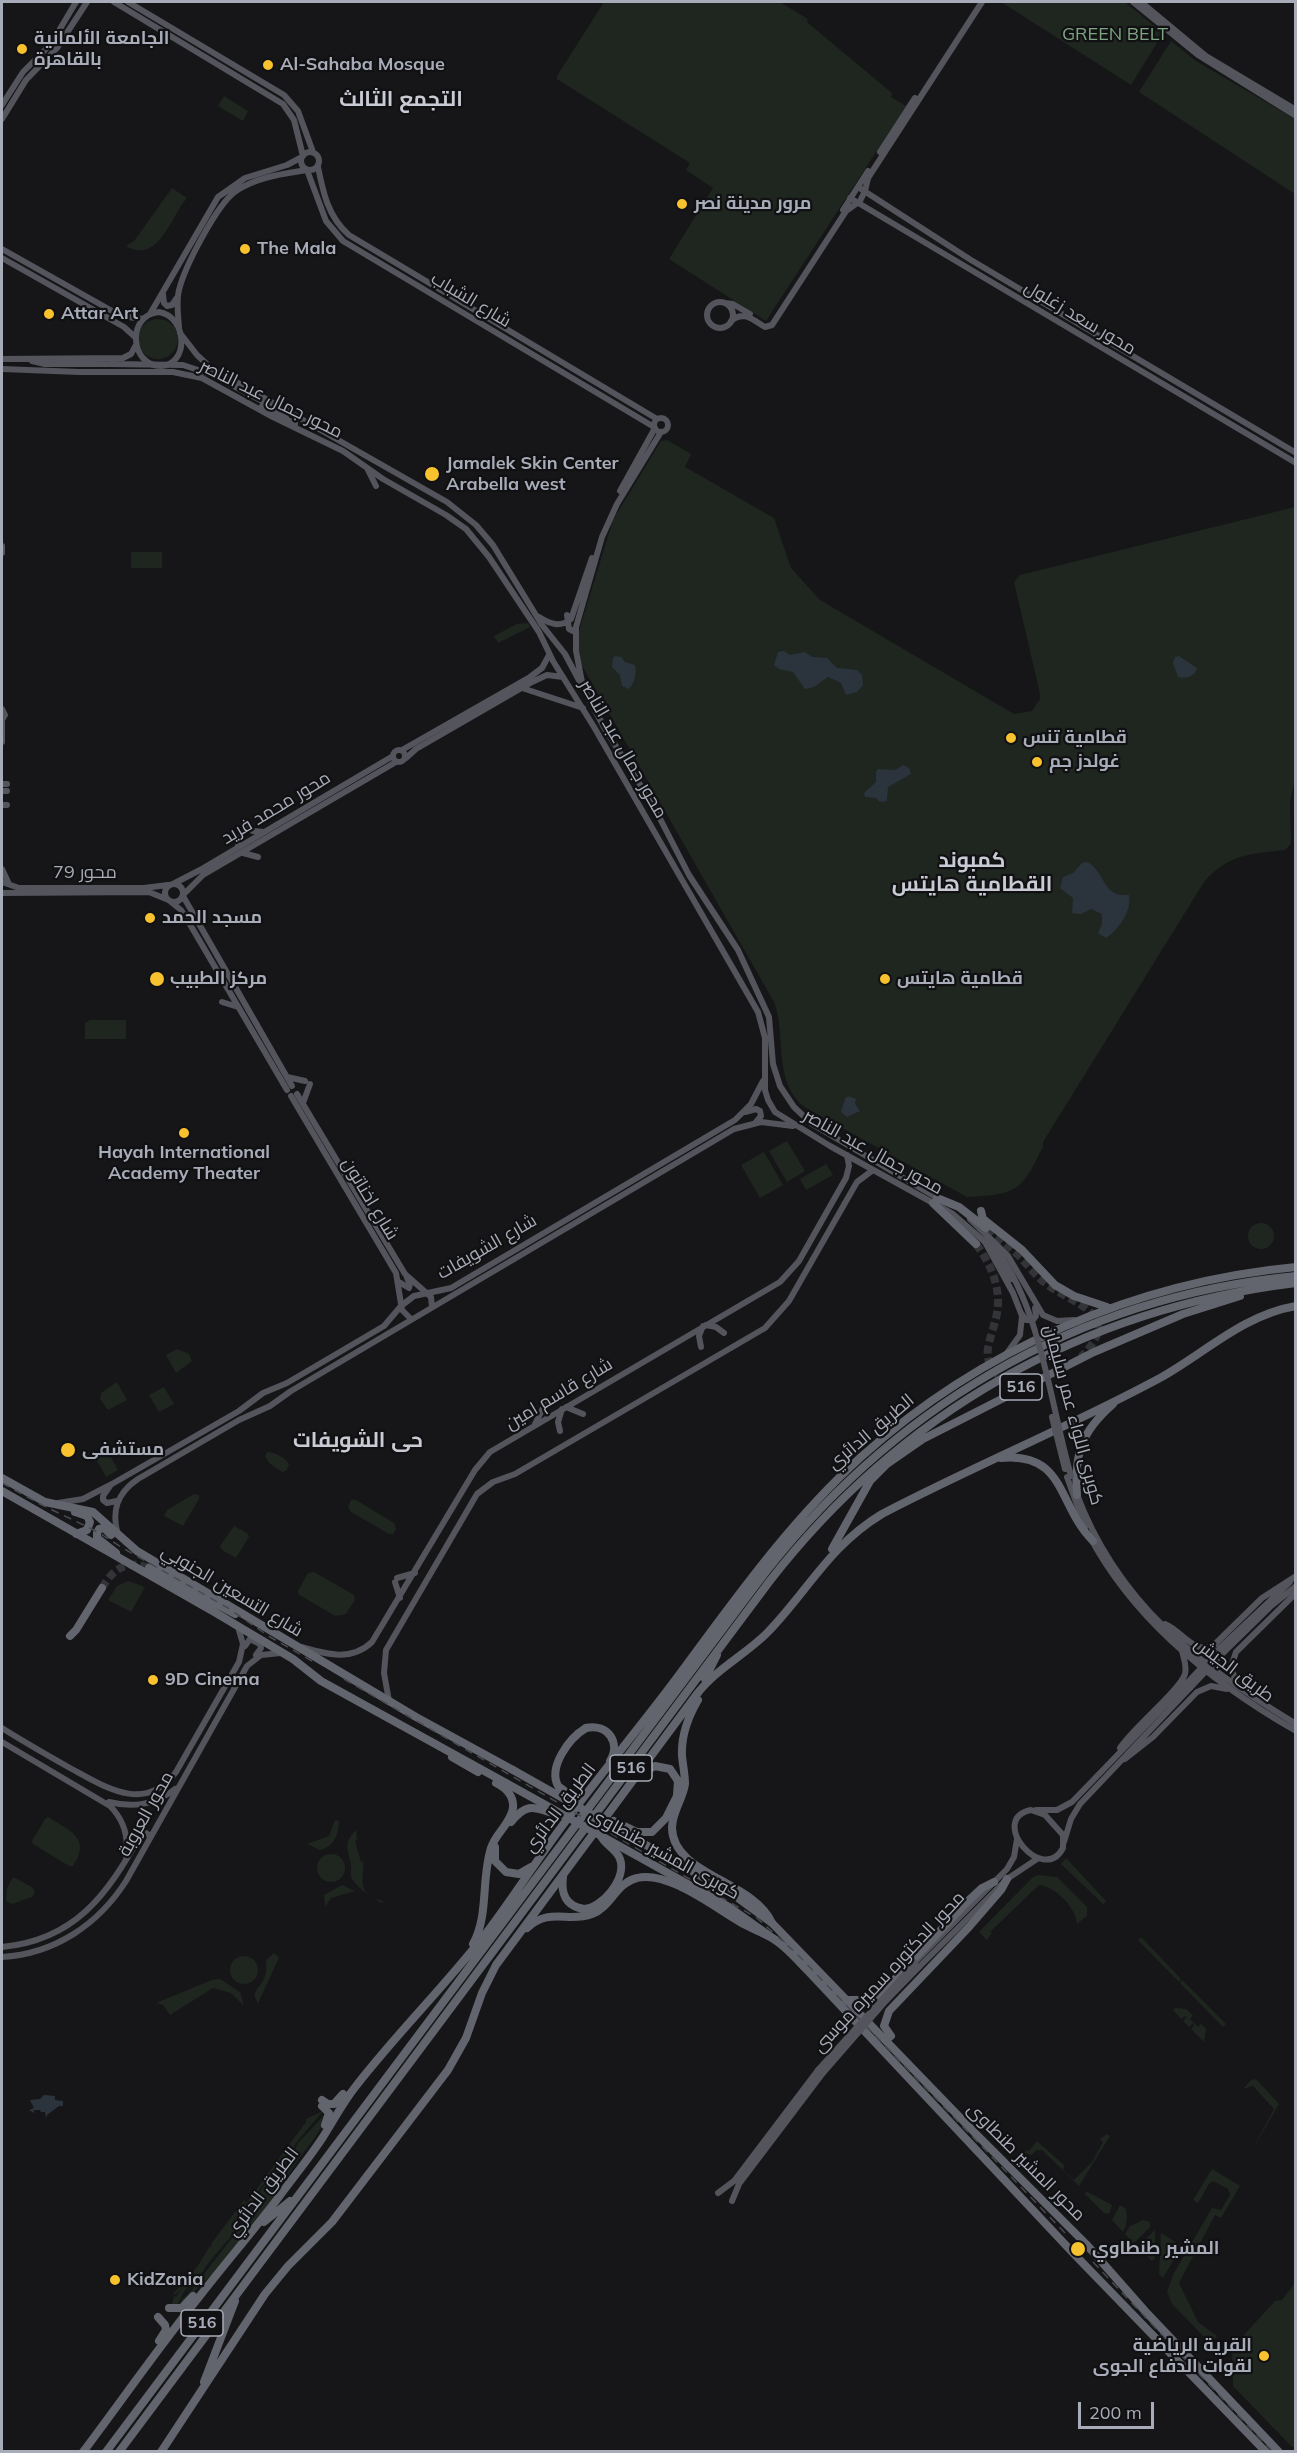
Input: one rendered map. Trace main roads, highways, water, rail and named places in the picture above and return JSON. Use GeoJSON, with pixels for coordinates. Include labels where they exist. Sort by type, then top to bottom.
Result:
{"type":"FeatureCollection","features":[{"type":"Feature","properties":{"kind":"highway"},"geometry":{"type":"LineString","coordinates":[[935,1200],[962,1210],[986,1236]]}},
{"type":"Feature","properties":{"kind":"highway"},"geometry":{"type":"LineString","coordinates":[[935,1200],[976,1244]]}},
{"type":"Feature","properties":{"kind":"highway"},"geometry":{"type":"LineString","coordinates":[[981,1211],[984,1220],[1022,1250],[1055,1285],[1095,1305],[1112,1307]]}},
{"type":"Feature","properties":{"kind":"highway","name":"الطريق الدائري"},"geometry":{"type":"LineString","coordinates":[[84,2451],[319,2143],[345,2100],[495,1921],[572,1813],[747,1581],[806,1513],[853,1464],[911,1416],[948,1390],[1004,1356],[1080,1320],[1112,1307],[1189,1283],[1276,1268],[1296,1268]]}},
{"type":"Feature","properties":{"kind":"highway","name":"الطريق الدائري"},"geometry":{"type":"LineString","coordinates":[[106,2451],[760,1579],[802,1527],[856,1473],[904,1432],[956,1395],[1007,1364],[1056,1339],[1106,1318],[1168,1299],[1233,1284],[1296,1276]]}},
{"type":"Feature","properties":{"kind":"highway","name":"الطريق الدائري"},"geometry":{"type":"LineString","coordinates":[[118,2451],[719,1647],[791,1554],[854,1486],[904,1442],[949,1410],[1008,1374],[1059,1348],[1105,1328],[1158,1311],[1215,1296],[1296,1283]]}},
{"type":"Feature","properties":{"kind":"highway","name":"516"},"geometry":{"type":"LineString","coordinates":[[854,1486],[936,1432],[1072,1362],[1184,1314],[1269,1287]]}},
{"type":"Feature","properties":{"kind":"highway","name":"516"},"geometry":{"type":"LineString","coordinates":[[161,2451],[269,2289],[288,2266],[332,2222],[448,2070],[466,2038],[488,1979],[563,1874],[698,1694],[715,1674],[771,1628],[827,1559],[850,1537],[876,1518],[1177,1368],[1246,1323],[1296,1306]]}},
{"type":"Feature","properties":{"kind":"highway"},"geometry":{"type":"LineString","coordinates":[[1077,1495],[1076,1468],[1082,1442],[1096,1420],[1121,1397]]}},
{"type":"Feature","properties":{"kind":"highway"},"geometry":{"type":"LineString","coordinates":[[997,1458],[1029,1459],[1050,1471],[1077,1523],[1093,1541]]}},
{"type":"Feature","properties":{"kind":"highway"},"geometry":{"type":"LineString","coordinates":[[841,1464],[853,1464]]}},
{"type":"Feature","properties":{"kind":"highway","name":"516"},"geometry":{"type":"LineString","coordinates":[[827,1559],[863,1491],[878,1472]]}},
{"type":"Feature","properties":{"kind":"highway","name":"شارع التسعين الجنوبي"},"geometry":{"type":"LineString","coordinates":[[2,1478],[32,1496],[55,1504],[93,1512],[103,1519],[127,1545],[449,1735]]}},
{"type":"Feature","properties":{"kind":"highway","name":"شارع التسعين الجنوبي"},"geometry":{"type":"LineString","coordinates":[[2,1491],[236,1624],[284,1653],[321,1681],[443,1747]]}},
{"type":"Feature","properties":{"kind":"highway"},"geometry":{"type":"LineString","coordinates":[[55,1504],[82,1513],[89,1519],[89,1528],[76,1534]]}},
{"type":"Feature","properties":{"kind":"highway"},"geometry":{"type":"LineString","coordinates":[[118,1557],[111,1547],[97,1538],[98,1531],[104,1528],[117,1541],[127,1545]]}},
{"type":"Feature","properties":{"kind":"highway"},"geometry":{"type":"LineString","coordinates":[[149,1568],[231,1612],[245,1615]]}},
{"type":"Feature","properties":{"kind":"highway"},"geometry":{"type":"LineString","coordinates":[[70,1636],[102,1588]]}},
{"type":"Feature","properties":{"kind":"highway"},"geometry":{"type":"LineString","coordinates":[[698,1694],[715,1661],[719,1647]]}},
{"type":"Feature","properties":{"kind":"highway"},"geometry":{"type":"LineString","coordinates":[[735,1659],[702,1694],[686,1724],[682,1747],[684,1789],[674,1817],[673,1834],[678,1847],[687,1858],[753,1900],[772,1923]]}},
{"type":"Feature","properties":{"kind":"highway"},"geometry":{"type":"LineString","coordinates":[[586,1811],[579,1802],[560,1788],[554,1774],[561,1756],[579,1733],[586,1728],[597,1727],[604,1730],[614,1743],[613,1756],[602,1776]]}},
{"type":"Feature","properties":{"kind":"highway","name":"كوبرى المشير طنطاوى"},"geometry":{"type":"LineString","coordinates":[[449,1735],[731,1893],[772,1923]]}},
{"type":"Feature","properties":{"kind":"highway"},"geometry":{"type":"LineString","coordinates":[[443,1747],[460,1763],[505,1788],[513,1806],[510,1817],[496,1836],[490,1851],[479,1929],[459,1966]]}},
{"type":"Feature","properties":{"kind":"highway","name":"كوبرى المشير طنطاوى"},"geometry":{"type":"LineString","coordinates":[[443,1747],[729,1907],[774,1939]]}},
{"type":"Feature","properties":{"kind":"highway"},"geometry":{"type":"LineString","coordinates":[[600,1819],[612,1820],[637,1832],[650,1833],[663,1822],[677,1796],[679,1783],[675,1774],[668,1768],[660,1766],[646,1770],[627,1789]]}},
{"type":"Feature","properties":{"kind":"highway"},"geometry":{"type":"LineString","coordinates":[[542,1855],[526,1871],[519,1874],[508,1873],[496,1863],[494,1850],[516,1816],[532,1807],[561,1815]]}},
{"type":"Feature","properties":{"kind":"highway"},"geometry":{"type":"LineString","coordinates":[[563,1874],[562,1890],[566,1900],[575,1907],[586,1909],[597,1905],[616,1882],[621,1870],[618,1855],[602,1838]]}},
{"type":"Feature","properties":{"kind":"highway"},"geometry":{"type":"LineString","coordinates":[[518,1935],[535,1921],[544,1917],[555,1915],[579,1917],[593,1914],[604,1906],[626,1882],[646,1876],[672,1882],[774,1939]]}},
{"type":"Feature","properties":{"kind":"highway"},"geometry":{"type":"LineString","coordinates":[[888,2038],[884,2025],[886,2015],[969,1927],[1001,1890],[1007,1879]]}},
{"type":"Feature","properties":{"kind":"highway"},"geometry":{"type":"LineString","coordinates":[[848,2000],[871,1999],[884,1991],[972,1897],[994,1882]]}},
{"type":"Feature","properties":{"kind":"highway","name":"محور المشير طنطاوى"},"geometry":{"type":"LineString","coordinates":[[772,1923],[961,2113],[1279,2451]]}},
{"type":"Feature","properties":{"kind":"highway","name":"محور المشير طنطاوى"},"geometry":{"type":"LineString","coordinates":[[774,1939],[819,1983],[1081,2261],[1266,2451]]}},
{"type":"Feature","properties":{"kind":"highway"},"geometry":{"type":"LineString","coordinates":[[871,1999],[875,2010],[886,2015]]}},
{"type":"Feature","properties":{"kind":"highway"},"geometry":{"type":"LineString","coordinates":[[287,2186],[289,2178],[328,2119],[328,2112],[322,2103],[336,2103],[357,2077],[372,2066]]}},
{"type":"Feature","properties":{"kind":"highway","name":"516"},"geometry":{"type":"LineString","coordinates":[[252,2232],[298,2195]]}},
{"type":"Feature","properties":{"kind":"highway"},"geometry":{"type":"LineString","coordinates":[[169,2308],[182,2308],[207,2281],[220,2271]]}},
{"type":"Feature","properties":{"kind":"highway","name":"516"},"geometry":{"type":"LineString","coordinates":[[200,2395],[241,2287]]}},
{"type":"Feature","properties":{"kind":"highway"},"geometry":{"type":"LineString","coordinates":[[120,2402],[130,2381],[165,2332],[165,2325],[158,2318]]}},
{"type":"Feature","properties":{"kind":"main road"},"geometry":{"type":"LineString","coordinates":[[2,105],[23,72],[51,45],[76,2]]}},
{"type":"Feature","properties":{"kind":"main road"},"geometry":{"type":"LineString","coordinates":[[2,120],[26,80],[57,48],[87,2]]}},
{"type":"Feature","properties":{"kind":"main road"},"geometry":{"type":"LineString","coordinates":[[114,2],[272,92],[292,116],[300,142],[302,165],[307,170]]}},
{"type":"Feature","properties":{"kind":"main road"},"geometry":{"type":"LineString","coordinates":[[128,2],[295,106],[303,121],[313,153],[319,159],[318,167],[313,170],[290,173],[273,180],[249,184],[229,196],[214,217],[173,304],[168,306],[164,303],[163,294]]}},
{"type":"Feature","properties":{"kind":"main road"},"geometry":{"type":"LineString","coordinates":[[977,2],[769,323],[766,324],[734,305],[719,302],[707,311],[712,325],[719,328],[727,326],[737,316],[743,315],[765,327],[771,326],[846,211],[857,203],[865,191],[867,179],[973,20],[982,2]]}},
{"type":"Feature","properties":{"kind":"main road"},"geometry":{"type":"LineString","coordinates":[[1133,2],[1204,60],[1296,116]]}},
{"type":"Feature","properties":{"kind":"main road"},"geometry":{"type":"LineString","coordinates":[[1141,2],[1206,56],[1296,110]]}},
{"type":"Feature","properties":{"kind":"main road"},"geometry":{"type":"LineString","coordinates":[[300,142],[304,143],[309,140]]}},
{"type":"Feature","properties":{"kind":"main road"},"geometry":{"type":"LineString","coordinates":[[2,359],[126,357],[133,352],[136,345],[135,337],[143,319],[150,314],[163,294],[218,197],[245,178],[287,165],[308,152],[313,153]]}},
{"type":"Feature","properties":{"kind":"main road"},"geometry":{"type":"LineString","coordinates":[[287,165],[291,169],[290,173]]}},
{"type":"Feature","properties":{"kind":"main road","name":"شارع الشباب"},"geometry":{"type":"LineString","coordinates":[[318,167],[320,180],[333,217],[349,235],[651,414]]}},
{"type":"Feature","properties":{"kind":"main road","name":"شارع الشباب"},"geometry":{"type":"LineString","coordinates":[[307,170],[326,220],[343,241],[647,423],[656,432]]}},
{"type":"Feature","properties":{"kind":"main road"},"geometry":{"type":"LineString","coordinates":[[312,184],[320,180]]}},
{"type":"Feature","properties":{"kind":"main road","name":"محور سعد زغلول"},"geometry":{"type":"LineString","coordinates":[[858,187],[971,260],[1296,453]]}},
{"type":"Feature","properties":{"kind":"main road"},"geometry":{"type":"LineString","coordinates":[[869,208],[869,201],[874,197]]}},
{"type":"Feature","properties":{"kind":"main road","name":"محور سعد زغلول"},"geometry":{"type":"LineString","coordinates":[[850,198],[1135,371],[1163,384],[1269,451],[1296,464]]}},
{"type":"Feature","properties":{"kind":"main road"},"geometry":{"type":"LineString","coordinates":[[194,256],[202,252]]}},
{"type":"Feature","properties":{"kind":"main road"},"geometry":{"type":"LineString","coordinates":[[2,253],[127,319],[143,319]]}},
{"type":"Feature","properties":{"kind":"main road"},"geometry":{"type":"LineString","coordinates":[[2,253],[124,327],[135,337]]}},
{"type":"Feature","properties":{"kind":"main road"},"geometry":{"type":"LineString","coordinates":[[957,263],[962,254]]}},
{"type":"Feature","properties":{"kind":"main road"},"geometry":{"type":"LineString","coordinates":[[967,268],[971,260]]}},
{"type":"Feature","properties":{"kind":"main road"},"geometry":{"type":"LineString","coordinates":[[136,345],[148,360],[157,365],[166,365],[174,360],[179,352],[178,296]]}},
{"type":"Feature","properties":{"kind":"main road"},"geometry":{"type":"LineString","coordinates":[[725,303],[732,309],[731,321]]}},
{"type":"Feature","properties":{"kind":"main road"},"geometry":{"type":"LineString","coordinates":[[150,314],[159,312],[167,314],[180,330]]}},
{"type":"Feature","properties":{"kind":"main road"},"geometry":{"type":"LineString","coordinates":[[124,327],[127,319]]}},
{"type":"Feature","properties":{"kind":"main road","name":"محور جمال عبد الناصر"},"geometry":{"type":"LineString","coordinates":[[180,330],[209,366],[290,409],[458,510],[476,525],[493,545],[536,615],[565,654],[585,694],[629,770],[653,805],[689,875],[738,950],[769,1017],[775,1071],[784,1093],[794,1107],[812,1124],[935,1200],[999,1245],[1012,1262],[1040,1312],[1051,1320],[1060,1322],[1080,1320]]}},
{"type":"Feature","properties":{"kind":"main road"},"geometry":{"type":"LineString","coordinates":[[126,357],[131,365],[127,372]]}},
{"type":"Feature","properties":{"kind":"main road"},"geometry":{"type":"LineString","coordinates":[[29,359],[45,364],[189,366],[213,375],[286,414],[312,424]]}},
{"type":"Feature","properties":{"kind":"main road"},"geometry":{"type":"LineString","coordinates":[[127,372],[137,363],[148,360]]}},
{"type":"Feature","properties":{"kind":"main road"},"geometry":{"type":"LineString","coordinates":[[166,365],[178,373]]}},
{"type":"Feature","properties":{"kind":"main road"},"geometry":{"type":"LineString","coordinates":[[33,371],[43,368],[194,371],[211,378],[305,432]]}},
{"type":"Feature","properties":{"kind":"main road"},"geometry":{"type":"LineString","coordinates":[[1150,377],[1155,374],[1153,368]]}},
{"type":"Feature","properties":{"kind":"main road","name":"محور جمال عبد الناصر"},"geometry":{"type":"LineString","coordinates":[[2,370],[178,373],[209,381],[273,417],[343,451],[405,492],[446,515],[469,532],[520,601],[541,635],[549,655],[583,708],[762,1022],[766,1095],[773,1109],[800,1128],[873,1170],[935,1200]]}},
{"type":"Feature","properties":{"kind":"main road"},"geometry":{"type":"LineString","coordinates":[[1163,384],[1164,379],[1169,378]]}},
{"type":"Feature","properties":{"kind":"main road"},"geometry":{"type":"LineString","coordinates":[[647,423],[651,414]]}},
{"type":"Feature","properties":{"kind":"main road"},"geometry":{"type":"LineString","coordinates":[[536,615],[554,624],[575,612],[605,519],[622,481],[656,432],[667,429],[667,423],[663,418],[651,414]]}},
{"type":"Feature","properties":{"kind":"main road"},"geometry":{"type":"LineString","coordinates":[[585,694],[577,659],[576,627],[605,528],[656,432],[651,414]]}},
{"type":"Feature","properties":{"kind":"main road"},"geometry":{"type":"LineString","coordinates":[[366,467],[376,486]]}},
{"type":"Feature","properties":{"kind":"main road"},"geometry":{"type":"LineString","coordinates":[[397,486],[402,483],[401,477]]}},
{"type":"Feature","properties":{"kind":"main road"},"geometry":{"type":"LineString","coordinates":[[405,492],[405,486],[411,482]]}},
{"type":"Feature","properties":{"kind":"main road"},"geometry":{"type":"LineString","coordinates":[[493,545],[500,540]]}},
{"type":"Feature","properties":{"kind":"main road"},"geometry":{"type":"LineString","coordinates":[[2,546],[2,553]]}},
{"type":"Feature","properties":{"kind":"main road"},"geometry":{"type":"LineString","coordinates":[[568,618],[569,630],[573,631],[576,627]]}},
{"type":"Feature","properties":{"kind":"main road"},"geometry":{"type":"LineString","coordinates":[[537,672],[545,664],[549,655]]}},
{"type":"Feature","properties":{"kind":"main road"},"geometry":{"type":"LineString","coordinates":[[547,675],[548,668],[537,672],[395,752],[395,759],[403,762],[416,749],[547,675],[564,677]]}},
{"type":"Feature","properties":{"kind":"main road"},"geometry":{"type":"LineString","coordinates":[[522,688],[583,708]]}},
{"type":"Feature","properties":{"kind":"main road"},"geometry":{"type":"LineString","coordinates":[[2,709],[4,713],[2,742]]}},
{"type":"Feature","properties":{"kind":"main road"},"geometry":{"type":"LineString","coordinates":[[402,750],[406,758]]}},
{"type":"Feature","properties":{"kind":"main road","name":"محور محمد فريد"},"geometry":{"type":"LineString","coordinates":[[240,850],[264,832],[395,759]]}},
{"type":"Feature","properties":{"kind":"main road","name":"محور محمد فريد"},"geometry":{"type":"LineString","coordinates":[[171,884],[201,873],[395,759]]}},
{"type":"Feature","properties":{"kind":"main road"},"geometry":{"type":"LineString","coordinates":[[645,816],[652,818],[653,805]]}},
{"type":"Feature","properties":{"kind":"main road"},"geometry":{"type":"LineString","coordinates":[[258,857],[240,850],[244,829],[264,832]]}},
{"type":"Feature","properties":{"kind":"main road"},"geometry":{"type":"LineString","coordinates":[[2,869],[9,889]]}},
{"type":"Feature","properties":{"kind":"main road","name":"محور محمد فريد"},"geometry":{"type":"LineString","coordinates":[[183,896],[201,873]]}},
{"type":"Feature","properties":{"kind":"main road","name":"محور 79"},"geometry":{"type":"LineString","coordinates":[[2,882],[9,889],[149,892],[169,900]]}},
{"type":"Feature","properties":{"kind":"main road"},"geometry":{"type":"LineString","coordinates":[[171,884],[180,886],[183,896],[178,901],[169,900],[164,891],[171,884]]}},
{"type":"Feature","properties":{"kind":"main road","name":"محور 79"},"geometry":{"type":"LineString","coordinates":[[2,893],[9,889],[19,888],[144,888],[171,884]]}},
{"type":"Feature","properties":{"kind":"main road","name":"شارع اخناتون"},"geometry":{"type":"LineString","coordinates":[[183,896],[287,1077],[292,1092],[303,1103],[405,1274],[427,1293],[432,1299],[432,1306]]}},
{"type":"Feature","properties":{"kind":"main road","name":"شارع اخناتون"},"geometry":{"type":"LineString","coordinates":[[169,900],[181,911],[292,1092],[382,1247],[399,1282],[401,1306]]}},
{"type":"Feature","properties":{"kind":"main road"},"geometry":{"type":"LineString","coordinates":[[181,911],[189,906]]}},
{"type":"Feature","properties":{"kind":"main road"},"geometry":{"type":"LineString","coordinates":[[720,946],[728,943],[729,937]]}},
{"type":"Feature","properties":{"kind":"main road"},"geometry":{"type":"LineString","coordinates":[[727,958],[729,951],[738,950]]}},
{"type":"Feature","properties":{"kind":"main road"},"geometry":{"type":"LineString","coordinates":[[222,1002],[240,1008]]}},
{"type":"Feature","properties":{"kind":"main road"},"geometry":{"type":"LineString","coordinates":[[287,1077],[308,1082],[303,1103]]}},
{"type":"Feature","properties":{"kind":"main road","name":"شارع الشويفات"},"geometry":{"type":"LineString","coordinates":[[55,1504],[79,1500],[112,1484],[240,1411],[266,1391],[287,1383],[384,1326],[401,1306],[414,1296],[446,1290],[460,1283],[735,1120],[744,1113],[754,1099],[764,1078]]}},
{"type":"Feature","properties":{"kind":"main road"},"geometry":{"type":"LineString","coordinates":[[744,1113],[756,1109],[760,1111],[761,1117],[756,1122]]}},
{"type":"Feature","properties":{"kind":"main road","name":"شارع الشويفات"},"geometry":{"type":"LineString","coordinates":[[117,1501],[128,1486],[138,1479],[239,1420],[270,1406],[291,1391],[365,1350],[432,1306],[461,1293],[596,1214],[734,1129],[756,1122],[800,1128]]}},
{"type":"Feature","properties":{"kind":"main road","name":"شارع قاسم امين"},"geometry":{"type":"LineString","coordinates":[[295,1645],[334,1655],[347,1655],[360,1651],[374,1640],[482,1460],[490,1452],[764,1293],[792,1270],[846,1178],[849,1166],[847,1155]]}},
{"type":"Feature","properties":{"kind":"main road"},"geometry":{"type":"LineString","coordinates":[[389,1701],[383,1666],[387,1647],[480,1491],[493,1482],[515,1474],[765,1328],[789,1301],[855,1184],[863,1175],[873,1170]]}},
{"type":"Feature","properties":{"kind":"main road","name":"محور جمال عبد الناصر"},"geometry":{"type":"LineString","coordinates":[[986,1236],[1021,1313]]}},
{"type":"Feature","properties":{"kind":"main road","name":"كوبرى اللواء عمر سليمان"},"geometry":{"type":"LineString","coordinates":[[986,1236],[1022,1304],[1080,1515],[1118,1583],[1160,1626]]}},
{"type":"Feature","properties":{"kind":"main road"},"geometry":{"type":"LineString","coordinates":[[399,1282],[406,1288],[410,1287],[405,1274]]}},
{"type":"Feature","properties":{"kind":"main road"},"geometry":{"type":"LineString","coordinates":[[1021,1313],[1026,1320],[1034,1319],[1036,1314],[1034,1303]]}},
{"type":"Feature","properties":{"kind":"main road"},"geometry":{"type":"LineString","coordinates":[[401,1306],[403,1313],[411,1319]]}},
{"type":"Feature","properties":{"kind":"main road"},"geometry":{"type":"LineString","coordinates":[[1004,1356],[1021,1332],[1021,1313]]}},
{"type":"Feature","properties":{"kind":"main road"},"geometry":{"type":"LineString","coordinates":[[392,1317],[398,1320],[400,1326]]}},
{"type":"Feature","properties":{"kind":"main road"},"geometry":{"type":"LineString","coordinates":[[701,1347],[699,1336],[704,1326],[716,1327],[724,1333]]}},
{"type":"Feature","properties":{"kind":"main road"},"geometry":{"type":"LineString","coordinates":[[534,1426],[547,1400]]}},
{"type":"Feature","properties":{"kind":"main road"},"geometry":{"type":"LineString","coordinates":[[560,1431],[559,1417],[564,1408],[583,1414]]}},
{"type":"Feature","properties":{"kind":"main road","name":"كوبرى اللواء عمر سليمان"},"geometry":{"type":"LineString","coordinates":[[1069,1477],[1096,1538],[1115,1571],[1160,1626]]}},
{"type":"Feature","properties":{"kind":"main road"},"geometry":{"type":"LineString","coordinates":[[112,1484],[104,1494],[103,1500],[107,1503],[117,1501],[114,1517],[119,1537]]}},
{"type":"Feature","properties":{"kind":"main road"},"geometry":{"type":"LineString","coordinates":[[400,1598],[396,1580],[415,1572]]}},
{"type":"Feature","properties":{"kind":"main road"},"geometry":{"type":"LineString","coordinates":[[1160,1626],[1171,1627],[1196,1647],[1212,1647],[1262,1598],[1296,1577]]}},
{"type":"Feature","properties":{"kind":"main road"},"geometry":{"type":"LineString","coordinates":[[1180,1648],[1186,1665],[1184,1675],[1177,1686],[1133,1731],[1117,1760],[1077,1808],[1069,1823],[1061,1852],[1054,1858],[1044,1860],[1037,1858],[1017,1839],[1014,1828],[1017,1818],[1024,1812],[1054,1810],[1069,1804],[1117,1760],[1266,1603],[1296,1577]]}},
{"type":"Feature","properties":{"kind":"main road"},"geometry":{"type":"LineString","coordinates":[[1222,1650],[1296,1586]]}},
{"type":"Feature","properties":{"kind":"main road"},"geometry":{"type":"LineString","coordinates":[[1239,1688],[1232,1674],[1232,1661],[1236,1652],[1296,1593]]}},
{"type":"Feature","properties":{"kind":"main road"},"geometry":{"type":"LineString","coordinates":[[236,1624],[242,1638],[242,1653]]}},
{"type":"Feature","properties":{"kind":"main road","name":"طريق الجيش"},"geometry":{"type":"LineString","coordinates":[[1160,1626],[1180,1648],[1230,1690],[1296,1731]]}},
{"type":"Feature","properties":{"kind":"main road","name":"طريق الجيش"},"geometry":{"type":"LineString","coordinates":[[1160,1626],[1239,1688],[1296,1724]]}},
{"type":"Feature","properties":{"kind":"main road"},"geometry":{"type":"LineString","coordinates":[[242,1653],[246,1641],[254,1640],[262,1647],[254,1659]]}},
{"type":"Feature","properties":{"kind":"main road"},"geometry":{"type":"LineString","coordinates":[[1212,1647],[1220,1658],[1232,1661]]}},
{"type":"Feature","properties":{"kind":"main road"},"geometry":{"type":"LineString","coordinates":[[254,1659],[270,1652],[284,1653]]}},
{"type":"Feature","properties":{"kind":"main road","name":"محور العروبة"},"geometry":{"type":"LineString","coordinates":[[2,1728],[115,1792],[145,1793],[163,1785],[174,1775],[242,1653]]}},
{"type":"Feature","properties":{"kind":"main road","name":"محور العروبة"},"geometry":{"type":"LineString","coordinates":[[2,1957],[16,1959],[61,1941],[92,1922],[128,1882],[150,1836],[244,1670],[254,1659]]}},
{"type":"Feature","properties":{"kind":"main road"},"geometry":{"type":"LineString","coordinates":[[1184,1675],[1196,1679],[1201,1689]]}},
{"type":"Feature","properties":{"kind":"main road"},"geometry":{"type":"LineString","coordinates":[[1117,1760],[1147,1742],[1201,1689],[1213,1686],[1230,1690]]}},
{"type":"Feature","properties":{"kind":"main road"},"geometry":{"type":"LineString","coordinates":[[200,1730],[208,1735]]}},
{"type":"Feature","properties":{"kind":"main road"},"geometry":{"type":"LineString","coordinates":[[194,1740],[199,1741],[202,1746]]}},
{"type":"Feature","properties":{"kind":"main road"},"geometry":{"type":"LineString","coordinates":[[2,1742],[61,1780],[105,1801],[125,1805],[144,1804],[164,1797],[179,1786]]}},
{"type":"Feature","properties":{"kind":"main road"},"geometry":{"type":"LineString","coordinates":[[105,1801],[119,1816],[125,1829],[127,1849],[125,1860]]}},
{"type":"Feature","properties":{"kind":"main road"},"geometry":{"type":"LineString","coordinates":[[1036,1810],[1059,1828],[1064,1842]]}},
{"type":"Feature","properties":{"kind":"main road","name":"محور العروبة"},"geometry":{"type":"LineString","coordinates":[[2,1947],[36,1940],[64,1928],[88,1911],[108,1889],[140,1836],[144,1833],[150,1836]]}},
{"type":"Feature","properties":{"kind":"main road","name":"محور الدكتوره سميره موسى"},"geometry":{"type":"LineString","coordinates":[[737,2182],[821,2072],[1011,1863],[1017,1839]]}},
{"type":"Feature","properties":{"kind":"main road","name":"محور الدكتوره سميره موسى"},"geometry":{"type":"LineString","coordinates":[[917,1965],[1007,1879],[1037,1858]]}},
{"type":"Feature","properties":{"kind":"main road"},"geometry":{"type":"LineString","coordinates":[[92,1922],[103,1921]]}},
{"type":"Feature","properties":{"kind":"main road"},"geometry":{"type":"LineString","coordinates":[[27,1936],[36,1940]]}},
{"type":"Feature","properties":{"kind":"main road"},"geometry":{"type":"LineString","coordinates":[[718,2193],[737,2182]]}},
{"type":"Feature","properties":{"kind":"main road"},"geometry":{"type":"LineString","coordinates":[[732,2201],[737,2182]]}},
{"type":"Feature","properties":{"kind":"tunnel"},"geometry":{"type":"LineString","coordinates":[[987,1229],[1015,1252],[1045,1283],[1090,1311],[1096,1320],[1098,1330],[1093,1342],[1081,1357]]}},
{"type":"Feature","properties":{"kind":"tunnel"},"geometry":{"type":"LineString","coordinates":[[976,1244],[991,1270],[998,1299],[988,1348],[991,1366],[999,1376],[1010,1381],[1022,1382],[1039,1378]]}},
{"type":"Feature","properties":{"kind":"tunnel"},"geometry":{"type":"LineString","coordinates":[[102,1588],[116,1571],[127,1565],[141,1565],[149,1568]]}},
{"type":"Feature","properties":{"kind":"railway"},"geometry":{"type":"LineString","coordinates":[[2,1483],[98,1532],[228,1608],[270,1637],[312,1661]]}},
{"type":"Feature","properties":{"kind":"railway"},"geometry":{"type":"LineString","coordinates":[[344,1679],[757,1918],[799,1956],[1065,2233]]}},
{"type":"Feature","properties":{"kind":"railway"},"geometry":{"type":"LineString","coordinates":[[1093,2262],[1273,2452]]}},
{"type":"Feature","properties":{"kind":"place","name":"الجامعة الألمانية بالقاهرة"},"geometry":{"type":"Point","coordinates":[22,49]}},
{"type":"Feature","properties":{"kind":"place","name":"Al-Sahaba Mosque"},"geometry":{"type":"Point","coordinates":[268,65]}},
{"type":"Feature","properties":{"kind":"place","name":"مرور مدينة نصر"},"geometry":{"type":"Point","coordinates":[682,204]}},
{"type":"Feature","properties":{"kind":"place","name":"The Mala"},"geometry":{"type":"Point","coordinates":[245,249]}},
{"type":"Feature","properties":{"kind":"place","name":"Attar Art"},"geometry":{"type":"Point","coordinates":[49,314]}},
{"type":"Feature","properties":{"kind":"place","name":"Jamalek Skin Center Arabella west"},"geometry":{"type":"Point","coordinates":[432,474]}},
{"type":"Feature","properties":{"kind":"place","name":"قطامية تنس"},"geometry":{"type":"Point","coordinates":[1011,738]}},
{"type":"Feature","properties":{"kind":"place","name":"غولدز جم"},"geometry":{"type":"Point","coordinates":[1037,762]}},
{"type":"Feature","properties":{"kind":"place","name":"مسجد الحمد"},"geometry":{"type":"Point","coordinates":[150,918]}},
{"type":"Feature","properties":{"kind":"place","name":"مركز الطبيب"},"geometry":{"type":"Point","coordinates":[157,979]}},
{"type":"Feature","properties":{"kind":"place","name":"قطامية هايتس"},"geometry":{"type":"Point","coordinates":[885,979]}},
{"type":"Feature","properties":{"kind":"place","name":"Hayah International Academy Theater"},"geometry":{"type":"Point","coordinates":[184,1133]}},
{"type":"Feature","properties":{"kind":"place","name":"مستشفى"},"geometry":{"type":"Point","coordinates":[68,1450]}},
{"type":"Feature","properties":{"kind":"place","name":"9D Cinema"},"geometry":{"type":"Point","coordinates":[153,1680]}},
{"type":"Feature","properties":{"kind":"place","name":"المشير طنطاوي"},"geometry":{"type":"Point","coordinates":[1078,2249]}},
{"type":"Feature","properties":{"kind":"place","name":"KidZania"},"geometry":{"type":"Point","coordinates":[115,2280]}},
{"type":"Feature","properties":{"kind":"place","name":"القرية الرياضية لقوات الدفاع الجوى"},"geometry":{"type":"Point","coordinates":[1264,2356]}},
{"type":"Feature","properties":{"kind":"district","name":"التجمع الثالث"},"geometry":{"type":"Point","coordinates":[401,100]}},
{"type":"Feature","properties":{"kind":"district","name":"كمبوند القطامية هايتس"},"geometry":{"type":"Point","coordinates":[972,873]}},
{"type":"Feature","properties":{"kind":"district","name":"حى الشويفات"},"geometry":{"type":"Point","coordinates":[358,1441]}},
{"type":"Feature","properties":{"kind":"park label","name":"GREEN BELT"},"geometry":{"type":"Point","coordinates":[1115,35]}}]}
